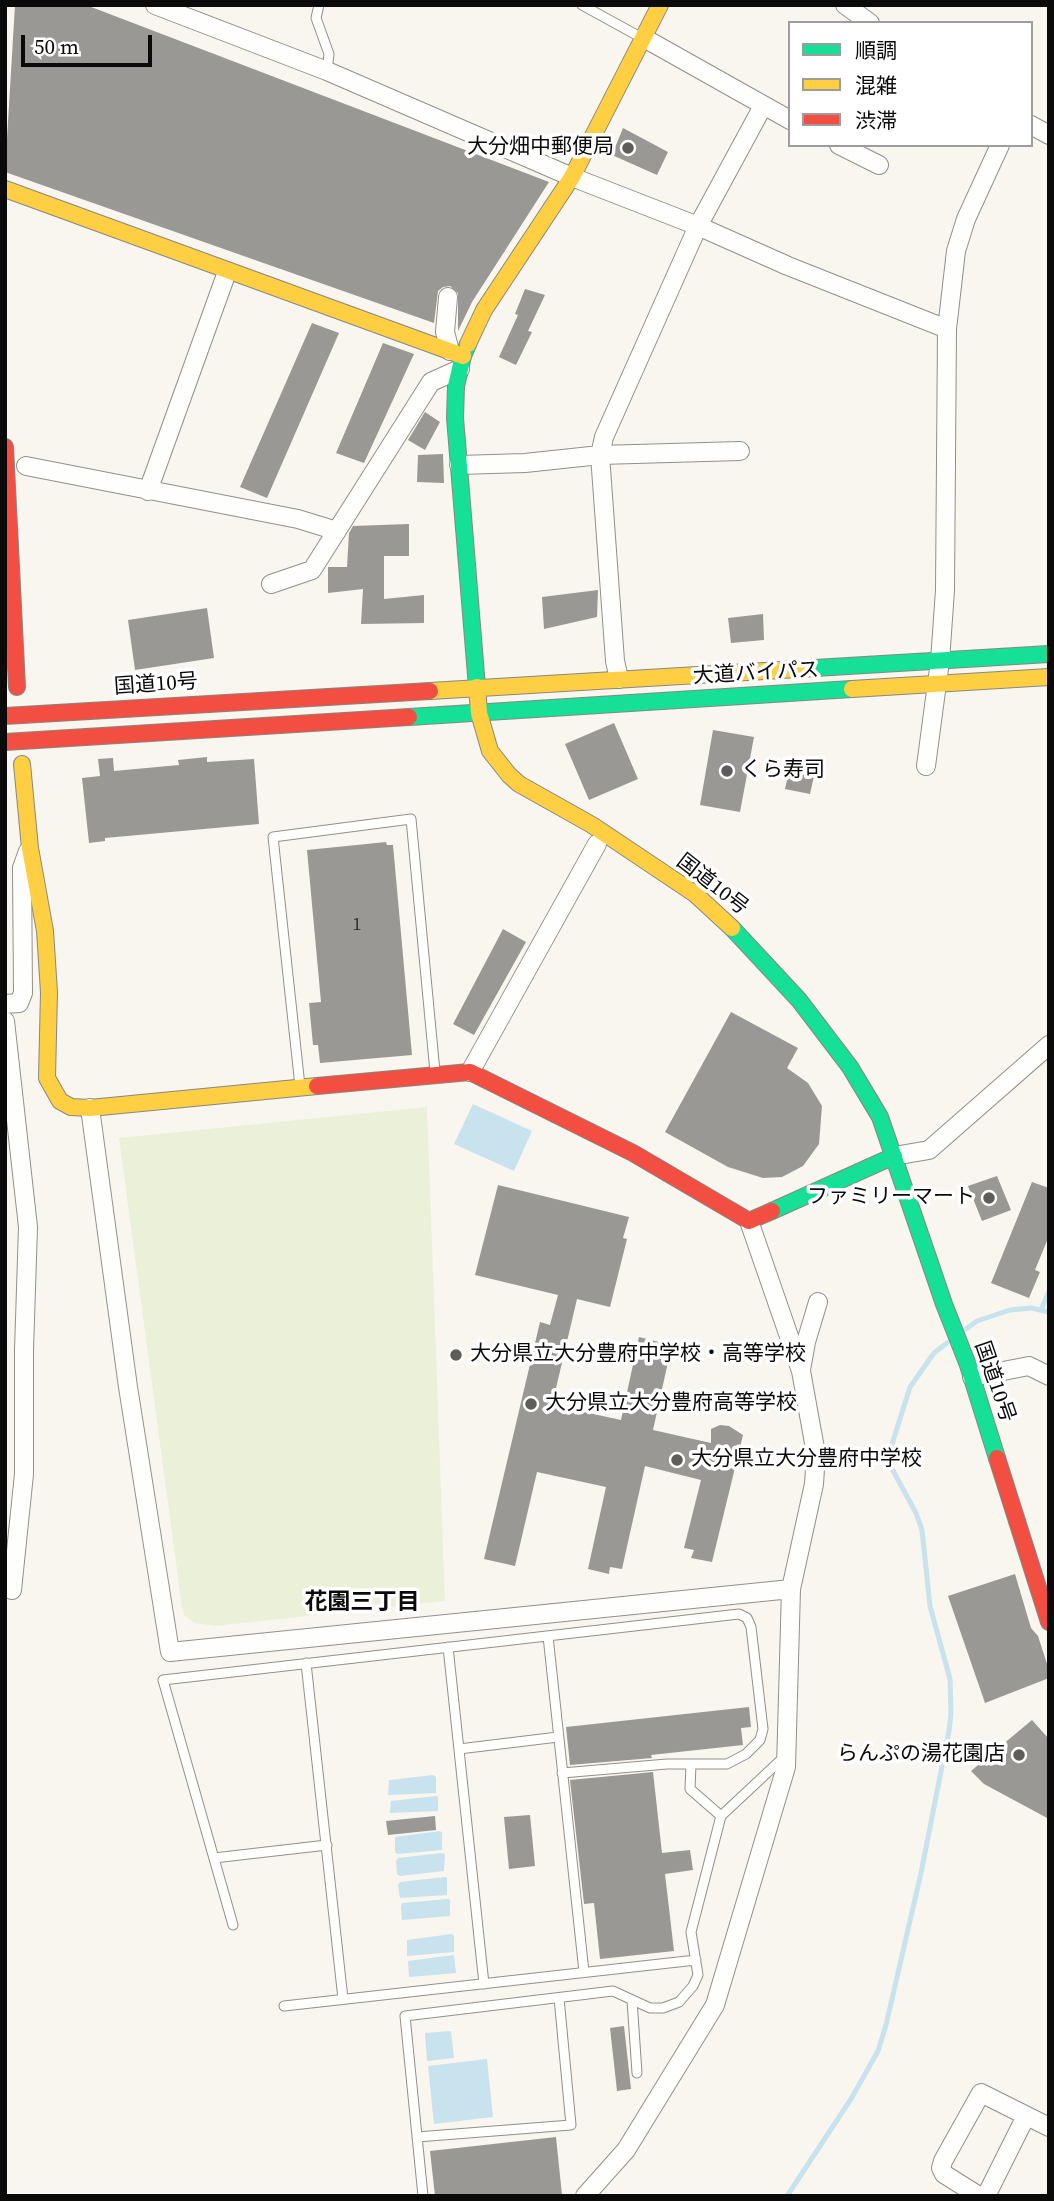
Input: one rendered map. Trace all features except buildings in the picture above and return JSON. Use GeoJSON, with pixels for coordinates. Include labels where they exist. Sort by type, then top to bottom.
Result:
{"type":"FeatureCollection","features":[{"type":"Feature","properties":{"kind":"main road"},"geometry":{"type":"LineString","coordinates":[[477,687],[455,402],[458,359],[484,310],[572,177],[660,5]]}},
{"type":"Feature","properties":{"kind":"main road"},"geometry":{"type":"LineString","coordinates":[[5,189],[458,359]]}},
{"type":"Feature","properties":{"kind":"main road"},"geometry":{"type":"LineString","coordinates":[[5,447],[17,687]]}},
{"type":"Feature","properties":{"kind":"main road","name":"大道バイパス"},"geometry":{"type":"LineString","coordinates":[[477,687],[1049,654]]}},
{"type":"Feature","properties":{"kind":"main road","name":"大道バイパス"},"geometry":{"type":"LineString","coordinates":[[472,713],[1049,677]]}},
{"type":"Feature","properties":{"kind":"main road","name":"国道10号"},"geometry":{"type":"LineString","coordinates":[[5,716],[477,687],[472,713],[479,759],[494,778],[517,796],[597,844],[663,892]]}},
{"type":"Feature","properties":{"kind":"main road"},"geometry":{"type":"LineString","coordinates":[[5,742],[472,713]]}},
{"type":"Feature","properties":{"kind":"main road","name":"国道10号"},"geometry":{"type":"LineString","coordinates":[[472,713],[490,751],[519,784],[592,825],[695,894],[740,935],[799,1000],[849,1067],[880,1117],[944,1304],[970,1371],[1049,1622]]}},
{"type":"Feature","properties":{"kind":"main road"},"geometry":{"type":"LineString","coordinates":[[22,764],[30,848],[45,931],[49,992],[47,1078],[60,1101],[71,1107],[90,1108],[470,1072],[632,1153],[749,1222],[894,1156]]}},
{"type":"Feature","properties":{"kind":"main road","name":"国道10号"},"geometry":{"type":"LineString","coordinates":[[809,1040],[833,1067],[894,1156]]}},
{"type":"Feature","properties":{"kind":"street"},"geometry":{"type":"LineString","coordinates":[[155,5],[327,71],[572,177],[947,329]]}},
{"type":"Feature","properties":{"kind":"street"},"geometry":{"type":"LineString","coordinates":[[845,5],[867,21]]}},
{"type":"Feature","properties":{"kind":"street"},"geometry":{"type":"LineString","coordinates":[[644,38],[788,119]]}},
{"type":"Feature","properties":{"kind":"street"},"geometry":{"type":"LineString","coordinates":[[619,679],[615,661],[600,455],[604,437],[698,226],[763,106]]}},
{"type":"Feature","properties":{"kind":"street"},"geometry":{"type":"LineString","coordinates":[[1033,126],[1049,135]]}},
{"type":"Feature","properties":{"kind":"street"},"geometry":{"type":"LineString","coordinates":[[843,147],[878,166]]}},
{"type":"Feature","properties":{"kind":"street"},"geometry":{"type":"LineString","coordinates":[[926,766],[940,661],[945,590],[947,329],[956,251],[966,219],[999,147]]}},
{"type":"Feature","properties":{"kind":"street"},"geometry":{"type":"LineString","coordinates":[[148,491],[227,272]]}},
{"type":"Feature","properties":{"kind":"street"},"geometry":{"type":"LineString","coordinates":[[271,584],[312,570],[431,382],[458,359],[445,332],[448,297]]}},
{"type":"Feature","properties":{"kind":"street"},"geometry":{"type":"LineString","coordinates":[[459,466],[525,463],[600,455],[740,451]]}},
{"type":"Feature","properties":{"kind":"street"},"geometry":{"type":"LineString","coordinates":[[26,466],[298,519],[337,531]]}},
{"type":"Feature","properties":{"kind":"street"},"geometry":{"type":"LineString","coordinates":[[470,1072],[597,844]]}},
{"type":"Feature","properties":{"kind":"street"},"geometry":{"type":"LineString","coordinates":[[5,1004],[19,1003],[23,993],[22,868],[30,848]]}},
{"type":"Feature","properties":{"kind":"street"},"geometry":{"type":"LineString","coordinates":[[5,1021],[28,1227],[24,1474],[12,1590]]}},
{"type":"Feature","properties":{"kind":"street"},"geometry":{"type":"LineString","coordinates":[[894,1156],[929,1150],[1049,1045]]}},
{"type":"Feature","properties":{"kind":"street"},"geometry":{"type":"LineString","coordinates":[[90,1108],[128,1387],[170,1652],[791,1589]]}},
{"type":"Feature","properties":{"kind":"street"},"geometry":{"type":"LineString","coordinates":[[585,2196],[626,2150],[715,2005],[786,1767],[791,1589],[814,1484],[816,1454],[801,1371],[749,1222]]}},
{"type":"Feature","properties":{"kind":"street"},"geometry":{"type":"LineString","coordinates":[[801,1371],[806,1342],[818,1303]]}},
{"type":"Feature","properties":{"kind":"street"},"geometry":{"type":"LineString","coordinates":[[970,1371],[1029,1366],[1049,1376]]}},
{"type":"Feature","properties":{"kind":"street"},"geometry":{"type":"LineString","coordinates":[[979,2196],[944,2174],[942,2168],[943,2161],[981,2093],[1049,2127]]}},
{"type":"Feature","properties":{"kind":"street"},"geometry":{"type":"LineString","coordinates":[[986,2196],[1026,2116]]}},
{"type":"Feature","properties":{"kind":"lane"},"geometry":{"type":"LineString","coordinates":[[319,5],[316,18],[329,54],[327,71]]}},
{"type":"Feature","properties":{"kind":"lane"},"geometry":{"type":"LineString","coordinates":[[582,5],[644,38]]}},
{"type":"Feature","properties":{"kind":"lane"},"geometry":{"type":"LineString","coordinates":[[300,1088],[273,837],[411,820],[435,1075]]}},
{"type":"Feature","properties":{"kind":"lane"},"geometry":{"type":"LineString","coordinates":[[233,1925],[163,1680],[739,1615],[747,1618],[751,1627],[762,1734],[760,1740],[746,1754],[727,1764],[562,1773]]}},
{"type":"Feature","properties":{"kind":"lane"},"geometry":{"type":"LineString","coordinates":[[548,1636],[584,1972]]}},
{"type":"Feature","properties":{"kind":"lane"},"geometry":{"type":"LineString","coordinates":[[448,1647],[484,1984]]}},
{"type":"Feature","properties":{"kind":"lane"},"geometry":{"type":"LineString","coordinates":[[306,1663],[343,1999]]}},
{"type":"Feature","properties":{"kind":"lane"},"geometry":{"type":"LineString","coordinates":[[459,1749],[558,1738]]}},
{"type":"Feature","properties":{"kind":"lane"},"geometry":{"type":"LineString","coordinates":[[423,2196],[405,2016],[613,1991],[650,2008],[663,2008],[679,2001],[693,1986],[698,1975],[691,1932],[721,1816],[787,1755]]}},
{"type":"Feature","properties":{"kind":"lane"},"geometry":{"type":"LineString","coordinates":[[691,1764],[690,1789],[721,1816]]}},
{"type":"Feature","properties":{"kind":"lane"},"geometry":{"type":"LineString","coordinates":[[214,1858],[327,1846]]}},
{"type":"Feature","properties":{"kind":"lane"},"geometry":{"type":"LineString","coordinates":[[284,2006],[696,1960]]}},
{"type":"Feature","properties":{"kind":"lane"},"geometry":{"type":"LineString","coordinates":[[417,2137],[571,2125],[559,1998]]}},
{"type":"Feature","properties":{"kind":"lane"},"geometry":{"type":"LineString","coordinates":[[632,2000],[637,2073]]}},
{"type":"Feature","properties":{"kind":"green space"},"geometry":{"type":"Polygon","coordinates":[[[427,1107],[445,1601],[215,1626],[195,1623],[184,1615],[182,1607],[119,1138],[427,1107]]]}},
{"type":"Feature","properties":{"kind":"water"},"geometry":{"type":"Polygon","coordinates":[[[473,1104],[532,1131],[514,1171],[454,1144],[473,1104]]]}},
{"type":"Feature","properties":{"kind":"water"},"geometry":{"type":"Polygon","coordinates":[[[433,1775],[436,1777],[436,1793],[388,1795],[389,1780],[433,1775]]]}},
{"type":"Feature","properties":{"kind":"water"},"geometry":{"type":"Polygon","coordinates":[[[436,1796],[438,1811],[390,1813],[391,1801],[436,1796]]]}},
{"type":"Feature","properties":{"kind":"water"},"geometry":{"type":"Polygon","coordinates":[[[440,1831],[442,1850],[395,1852],[395,1837],[440,1831]]]}},
{"type":"Feature","properties":{"kind":"water"},"geometry":{"type":"Polygon","coordinates":[[[445,1854],[444,1871],[400,1876],[397,1874],[398,1858],[445,1854]]]}},
{"type":"Feature","properties":{"kind":"water"},"geometry":{"type":"Polygon","coordinates":[[[445,1877],[447,1895],[400,1898],[400,1882],[445,1877]]]}},
{"type":"Feature","properties":{"kind":"water"},"geometry":{"type":"Polygon","coordinates":[[[448,1899],[450,1916],[402,1920],[402,1903],[448,1899]]]}},
{"type":"Feature","properties":{"kind":"water"},"geometry":{"type":"Polygon","coordinates":[[[452,1934],[454,1952],[407,1956],[407,1940],[452,1934]]]}},
{"type":"Feature","properties":{"kind":"water"},"geometry":{"type":"Polygon","coordinates":[[[454,1955],[456,1973],[409,1977],[408,1961],[454,1955]]]}},
{"type":"Feature","properties":{"kind":"water"},"geometry":{"type":"Polygon","coordinates":[[[451,2031],[454,2058],[427,2061],[425,2033],[451,2031]]]}},
{"type":"Feature","properties":{"kind":"water"},"geometry":{"type":"Polygon","coordinates":[[[487,2059],[493,2117],[434,2124],[428,2066],[487,2059]]]}},
{"type":"Feature","properties":{"kind":"waterway"},"geometry":{"type":"LineString","coordinates":[[1041,1310],[1049,1291]]}},
{"type":"Feature","properties":{"kind":"waterway"},"geometry":{"type":"LineString","coordinates":[[966,1329],[977,1321],[1010,1310],[1031,1308],[1049,1312]]}},
{"type":"Feature","properties":{"kind":"waterway"},"geometry":{"type":"LineString","coordinates":[[787,2196],[851,2099],[878,2051],[921,1873],[949,1731],[950,1679],[930,1606],[922,1530],[916,1513],[890,1465],[893,1441],[910,1387],[934,1353],[947,1343]]}},
{"type":"Feature","properties":{"kind":"traffic: fast"},"geometry":{"type":"LineString","coordinates":[[468,344],[456,386],[455,418],[477,687]]}},
{"type":"Feature","properties":{"kind":"traffic: fast"},"geometry":{"type":"LineString","coordinates":[[798,669],[1049,654]]}},
{"type":"Feature","properties":{"kind":"traffic: fast"},"geometry":{"type":"LineString","coordinates":[[409,717],[852,689]]}},
{"type":"Feature","properties":{"kind":"traffic: fast"},"geometry":{"type":"LineString","coordinates":[[732,928],[799,1000],[850,1067],[880,1117],[944,1304],[968,1365],[997,1458]]}},
{"type":"Feature","properties":{"kind":"traffic: fast"},"geometry":{"type":"LineString","coordinates":[[772,1211],[894,1156]]}},
{"type":"Feature","properties":{"kind":"traffic: slow"},"geometry":{"type":"LineString","coordinates":[[468,344],[484,310],[572,177],[660,5]]}},
{"type":"Feature","properties":{"kind":"traffic: slow"},"geometry":{"type":"LineString","coordinates":[[5,189],[463,356]]}},
{"type":"Feature","properties":{"kind":"traffic: slow"},"geometry":{"type":"LineString","coordinates":[[430,691],[798,669]]}},
{"type":"Feature","properties":{"kind":"traffic: slow"},"geometry":{"type":"LineString","coordinates":[[852,689],[1049,677]]}},
{"type":"Feature","properties":{"kind":"traffic: slow"},"geometry":{"type":"LineString","coordinates":[[477,687],[479,713],[490,751],[509,775],[519,784],[592,825],[695,894],[732,928]]}},
{"type":"Feature","properties":{"kind":"traffic: slow"},"geometry":{"type":"LineString","coordinates":[[22,764],[30,848],[45,931],[49,992],[47,1078],[60,1101],[71,1107],[90,1108],[317,1086]]}},
{"type":"Feature","properties":{"kind":"traffic: jam"},"geometry":{"type":"LineString","coordinates":[[5,447],[17,687]]}},
{"type":"Feature","properties":{"kind":"traffic: jam"},"geometry":{"type":"LineString","coordinates":[[5,716],[430,691]]}},
{"type":"Feature","properties":{"kind":"traffic: jam"},"geometry":{"type":"LineString","coordinates":[[5,742],[409,717]]}},
{"type":"Feature","properties":{"kind":"traffic: jam"},"geometry":{"type":"LineString","coordinates":[[317,1086],[470,1072],[633,1153],[749,1221],[772,1211]]}},
{"type":"Feature","properties":{"kind":"traffic: jam"},"geometry":{"type":"LineString","coordinates":[[997,1458],[1049,1622]]}},
{"type":"Feature","properties":{"kind":"place","name":"大分畑中郵便局"},"geometry":{"type":"Point","coordinates":[628,148]}},
{"type":"Feature","properties":{"kind":"place","name":"くら寿司"},"geometry":{"type":"Point","coordinates":[727,771]}},
{"type":"Feature","properties":{"kind":"place","name":"ファミリーマート"},"geometry":{"type":"Point","coordinates":[989,1198]}},
{"type":"Feature","properties":{"kind":"place","name":"大分県立大分豊府中学校・高等学校"},"geometry":{"type":"Point","coordinates":[456,1355]}},
{"type":"Feature","properties":{"kind":"place","name":"大分県立大分豊府高等学校"},"geometry":{"type":"Point","coordinates":[531,1404]}},
{"type":"Feature","properties":{"kind":"place","name":"大分県立大分豊府中学校"},"geometry":{"type":"Point","coordinates":[677,1460]}},
{"type":"Feature","properties":{"kind":"place","name":"らんぷの湯花園店"},"geometry":{"type":"Point","coordinates":[1019,1755]}},
{"type":"Feature","properties":{"kind":"district","name":"花園三丁目"},"geometry":{"type":"Point","coordinates":[362,1603]}}]}
